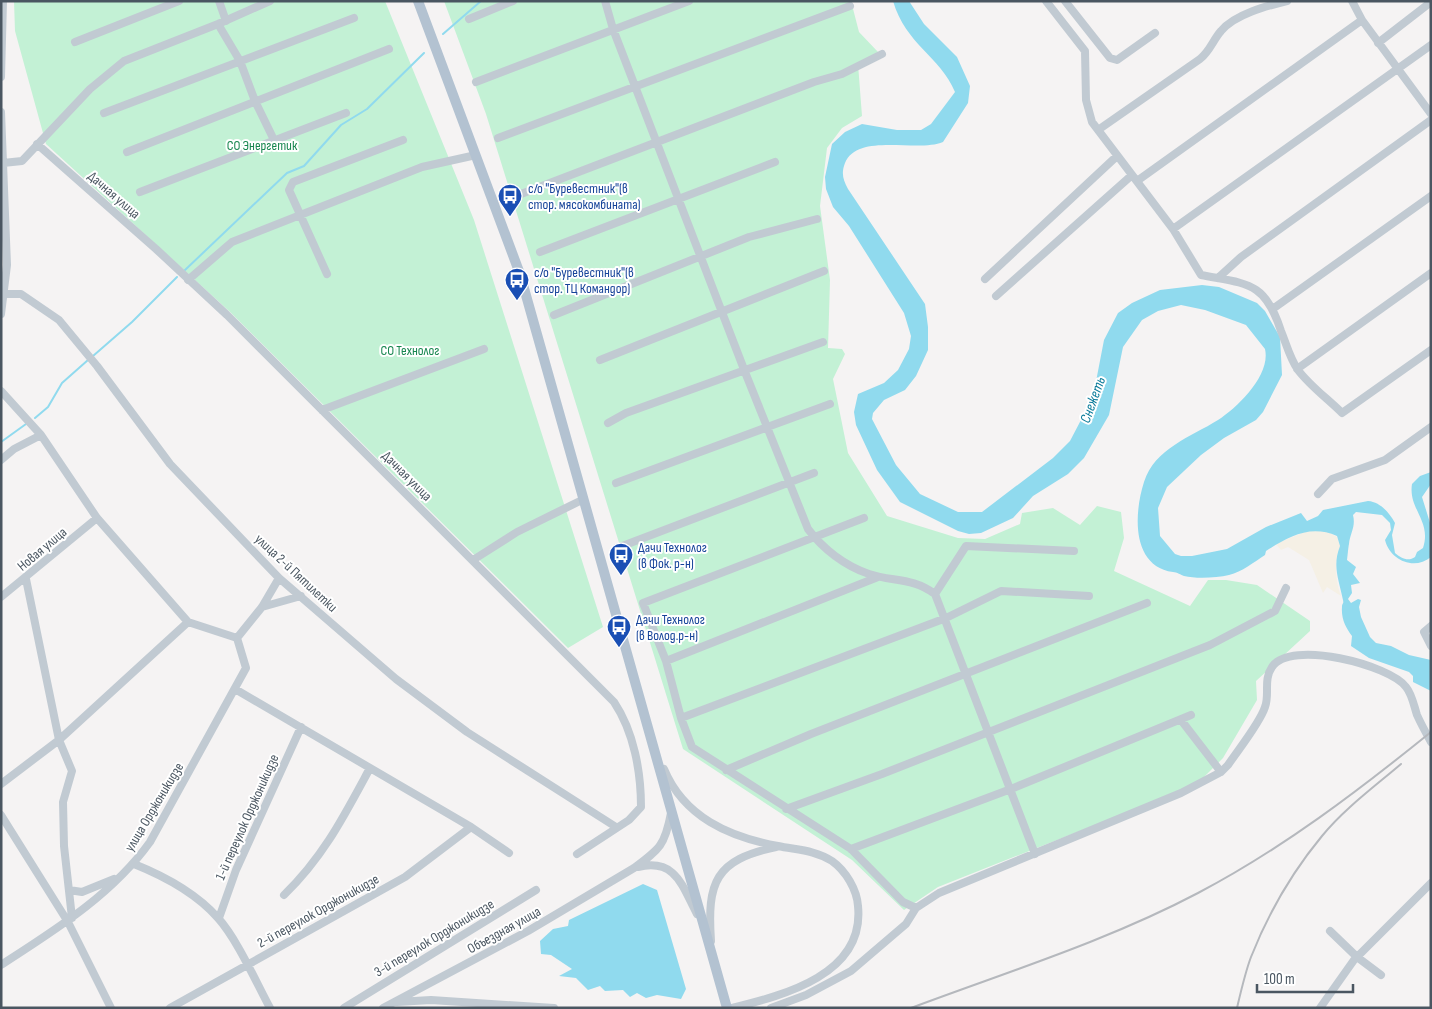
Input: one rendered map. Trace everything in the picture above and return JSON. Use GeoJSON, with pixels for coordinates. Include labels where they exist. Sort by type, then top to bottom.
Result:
{"type":"FeatureCollection","features":[{"type":"Feature","properties":{"kind":"main road"},"geometry":{"type":"LineString","coordinates":[[418,1],[520,274],[672,806],[727,1008]]}},
{"type":"Feature","properties":{"kind":"street"},"geometry":{"type":"LineString","coordinates":[[75,42],[179,1]]}},
{"type":"Feature","properties":{"kind":"street"},"geometry":{"type":"LineString","coordinates":[[219,1],[226,21]]}},
{"type":"Feature","properties":{"kind":"street"},"geometry":{"type":"LineString","coordinates":[[3,163],[22,161],[90,89],[124,61],[226,21],[270,1]]}},
{"type":"Feature","properties":{"kind":"street"},"geometry":{"type":"LineString","coordinates":[[469,19],[513,1]]}},
{"type":"Feature","properties":{"kind":"street"},"geometry":{"type":"LineString","coordinates":[[605,1],[613,29],[700,256],[808,529],[815,538],[842,561],[870,574],[902,579],[924,586],[935,594],[968,674],[1036,854]]}},
{"type":"Feature","properties":{"kind":"street"},"geometry":{"type":"LineString","coordinates":[[476,82],[689,1]]}},
{"type":"Feature","properties":{"kind":"street"},"geometry":{"type":"LineString","coordinates":[[1046,1],[1085,51],[1086,100],[1092,122],[1173,229],[1201,275],[1248,284],[1268,299],[1274,308],[1286,346],[1297,370],[1342,413],[1431,350]]}},
{"type":"Feature","properties":{"kind":"street"},"geometry":{"type":"LineString","coordinates":[[1065,1],[1110,58],[1116,60],[1154,34]]}},
{"type":"Feature","properties":{"kind":"street"},"geometry":{"type":"LineString","coordinates":[[1098,130],[1208,53],[1222,30],[1227,26],[1256,9],[1286,1]]}},
{"type":"Feature","properties":{"kind":"street"},"geometry":{"type":"LineString","coordinates":[[1352,1],[1362,20],[1431,114]]}},
{"type":"Feature","properties":{"kind":"street"},"geometry":{"type":"LineString","coordinates":[[1,77],[4,2]]}},
{"type":"Feature","properties":{"kind":"street"},"geometry":{"type":"LineString","coordinates":[[1378,42],[1431,2]]}},
{"type":"Feature","properties":{"kind":"street"},"geometry":{"type":"LineString","coordinates":[[498,138],[635,85],[850,6]]}},
{"type":"Feature","properties":{"kind":"street"},"geometry":{"type":"LineString","coordinates":[[104,113],[354,18]]}},
{"type":"Feature","properties":{"kind":"street"},"geometry":{"type":"LineString","coordinates":[[996,296],[1135,178],[1362,20]]}},
{"type":"Feature","properties":{"kind":"street"},"geometry":{"type":"LineString","coordinates":[[218,24],[240,60],[255,101],[274,140]]}},
{"type":"Feature","properties":{"kind":"street"},"geometry":{"type":"LineString","coordinates":[[1173,229],[1431,45]]}},
{"type":"Feature","properties":{"kind":"street"},"geometry":{"type":"LineString","coordinates":[[127,152],[389,49]]}},
{"type":"Feature","properties":{"kind":"street"},"geometry":{"type":"LineString","coordinates":[[522,194],[814,82],[842,74],[882,54]]}},
{"type":"Feature","properties":{"kind":"street"},"geometry":{"type":"LineString","coordinates":[[1,112],[7,265],[5,294],[1,314]]}},
{"type":"Feature","properties":{"kind":"street"},"geometry":{"type":"LineString","coordinates":[[140,192],[346,113]]}},
{"type":"Feature","properties":{"kind":"street"},"geometry":{"type":"LineString","coordinates":[[1218,278],[1241,258],[1431,120]]}},
{"type":"Feature","properties":{"kind":"street"},"geometry":{"type":"LineString","coordinates":[[328,274],[288,190],[293,182],[403,140]]}},
{"type":"Feature","properties":{"kind":"street","name":"Дачная улица"},"geometry":{"type":"LineString","coordinates":[[37,144],[188,280],[322,410],[614,702],[625,718],[641,780],[641,808],[629,820],[577,854]]}},
{"type":"Feature","properties":{"kind":"street"},"geometry":{"type":"LineString","coordinates":[[188,280],[232,242],[422,167],[476,155]]}},
{"type":"Feature","properties":{"kind":"street"},"geometry":{"type":"LineString","coordinates":[[985,279],[1117,156]]}},
{"type":"Feature","properties":{"kind":"street"},"geometry":{"type":"LineString","coordinates":[[540,252],[775,162]]}},
{"type":"Feature","properties":{"kind":"street"},"geometry":{"type":"LineString","coordinates":[[1274,308],[1431,196]]}},
{"type":"Feature","properties":{"kind":"street"},"geometry":{"type":"LineString","coordinates":[[554,315],[749,237],[817,219]]}},
{"type":"Feature","properties":{"kind":"street"},"geometry":{"type":"LineString","coordinates":[[600,360],[824,271]]}},
{"type":"Feature","properties":{"kind":"street"},"geometry":{"type":"LineString","coordinates":[[1297,370],[1431,273]]}},
{"type":"Feature","properties":{"kind":"street","name":"улица 2-й Пятилетки"},"geometry":{"type":"LineString","coordinates":[[5,294],[21,294],[59,320],[170,464],[279,578],[396,679],[467,732],[616,827]]}},
{"type":"Feature","properties":{"kind":"street"},"geometry":{"type":"LineString","coordinates":[[608,423],[626,413],[824,342]]}},
{"type":"Feature","properties":{"kind":"street"},"geometry":{"type":"LineString","coordinates":[[322,410],[484,349]]}},
{"type":"Feature","properties":{"kind":"street"},"geometry":{"type":"LineString","coordinates":[[1,391],[41,435],[97,518],[188,622],[237,638],[262,607],[279,578]]}},
{"type":"Feature","properties":{"kind":"street"},"geometry":{"type":"LineString","coordinates":[[616,483],[830,404]]}},
{"type":"Feature","properties":{"kind":"street"},"geometry":{"type":"LineString","coordinates":[[1318,494],[1332,478],[1385,460],[1431,427]]}},
{"type":"Feature","properties":{"kind":"street"},"geometry":{"type":"LineString","coordinates":[[1,460],[14,450],[41,435]]}},
{"type":"Feature","properties":{"kind":"street"},"geometry":{"type":"LineString","coordinates":[[617,548],[790,484],[814,473]]}},
{"type":"Feature","properties":{"kind":"street"},"geometry":{"type":"LineString","coordinates":[[473,560],[517,532],[584,499]]}},
{"type":"Feature","properties":{"kind":"street","name":"Новая улица"},"geometry":{"type":"LineString","coordinates":[[1,597],[26,580],[97,518]]}},
{"type":"Feature","properties":{"kind":"street"},"geometry":{"type":"LineString","coordinates":[[864,518],[643,603],[666,661],[681,718],[692,747],[851,849],[904,902],[916,908]]}},
{"type":"Feature","properties":{"kind":"street"},"geometry":{"type":"LineString","coordinates":[[935,594],[966,546],[1074,552]]}},
{"type":"Feature","properties":{"kind":"street"},"geometry":{"type":"LineString","coordinates":[[666,661],[880,576]]}},
{"type":"Feature","properties":{"kind":"street"},"geometry":{"type":"LineString","coordinates":[[26,580],[59,740],[72,771],[71,780],[63,802],[70,920]]}},
{"type":"Feature","properties":{"kind":"street"},"geometry":{"type":"LineString","coordinates":[[786,809],[882,774],[989,730],[1210,645],[1275,611],[1286,588]]}},
{"type":"Feature","properties":{"kind":"street"},"geometry":{"type":"LineString","coordinates":[[681,718],[946,618],[1001,591],[1089,596]]}},
{"type":"Feature","properties":{"kind":"street"},"geometry":{"type":"LineString","coordinates":[[262,607],[300,596]]}},
{"type":"Feature","properties":{"kind":"street"},"geometry":{"type":"LineString","coordinates":[[726,770],[795,740],[1147,603]]}},
{"type":"Feature","properties":{"kind":"street"},"geometry":{"type":"LineString","coordinates":[[1,784],[59,740],[188,622]]}},
{"type":"Feature","properties":{"kind":"street"},"geometry":{"type":"LineString","coordinates":[[1431,626],[1424,632],[1431,646]]}},
{"type":"Feature","properties":{"kind":"street","name":"улица Орджоникидзе"},"geometry":{"type":"LineString","coordinates":[[1,965],[70,920],[134,864],[150,842],[246,668],[237,638]]}},
{"type":"Feature","properties":{"kind":"street"},"geometry":{"type":"LineString","coordinates":[[770,1008],[806,996],[851,971],[906,924],[916,908],[939,893],[1181,793],[1221,772],[1228,765],[1266,707],[1267,678],[1272,666],[1282,658],[1297,655],[1336,657],[1398,680],[1410,692],[1418,717],[1431,742]]}},
{"type":"Feature","properties":{"kind":"street"},"geometry":{"type":"LineString","coordinates":[[235,689],[471,827],[509,853]]}},
{"type":"Feature","properties":{"kind":"street"},"geometry":{"type":"LineString","coordinates":[[851,849],[1011,789],[1191,715]]}},
{"type":"Feature","properties":{"kind":"street"},"geometry":{"type":"LineString","coordinates":[[1181,720],[1221,772]]}},
{"type":"Feature","properties":{"kind":"street","name":"1-й переулок Орджоникидзе"},"geometry":{"type":"LineString","coordinates":[[218,918],[236,870],[301,727]]}},
{"type":"Feature","properties":{"kind":"street"},"geometry":{"type":"LineString","coordinates":[[656,750],[677,795],[709,823],[738,837],[806,850],[821,855],[833,862],[844,872],[858,900],[859,913],[855,938],[844,957],[817,978],[801,986],[732,1008]]}},
{"type":"Feature","properties":{"kind":"street"},"geometry":{"type":"LineString","coordinates":[[284,895],[305,874],[336,833],[370,768]]}},
{"type":"Feature","properties":{"kind":"street"},"geometry":{"type":"LineString","coordinates":[[634,868],[649,857],[664,841],[672,806]]}},
{"type":"Feature","properties":{"kind":"street"},"geometry":{"type":"LineString","coordinates":[[1,815],[70,920],[111,1008]]}},
{"type":"Feature","properties":{"kind":"street","name":"2-й переулок Орджоникидзе"},"geometry":{"type":"LineString","coordinates":[[170,1008],[405,876],[471,827]]}},
{"type":"Feature","properties":{"kind":"street"},"geometry":{"type":"LineString","coordinates":[[713,959],[710,899],[718,878],[732,863],[743,856],[778,846]]}},
{"type":"Feature","properties":{"kind":"street"},"geometry":{"type":"LineString","coordinates":[[134,864],[156,873],[180,887],[218,918],[247,964],[270,1008]]}},
{"type":"Feature","properties":{"kind":"street"},"geometry":{"type":"LineString","coordinates":[[634,868],[650,864],[659,864],[668,868],[683,889],[704,926]]}},
{"type":"Feature","properties":{"kind":"street","name":"Объездная улица"},"geometry":{"type":"LineString","coordinates":[[383,1008],[421,990],[528,931],[634,868]]}},
{"type":"Feature","properties":{"kind":"street"},"geometry":{"type":"LineString","coordinates":[[69,890],[82,892],[120,876]]}},
{"type":"Feature","properties":{"kind":"street"},"geometry":{"type":"LineString","coordinates":[[1320,1008],[1357,957],[1431,883]]}},
{"type":"Feature","properties":{"kind":"street","name":"3-й переулок Орджоникидзе"},"geometry":{"type":"LineString","coordinates":[[344,1008],[536,890]]}},
{"type":"Feature","properties":{"kind":"street"},"geometry":{"type":"LineString","coordinates":[[1330,931],[1357,957],[1381,975]]}},
{"type":"Feature","properties":{"kind":"street"},"geometry":{"type":"LineString","coordinates":[[421,990],[421,997],[425,1001]]}},
{"type":"Feature","properties":{"kind":"street"},"geometry":{"type":"LineString","coordinates":[[393,1002],[425,1001],[554,1008]]}},
{"type":"Feature","properties":{"kind":"green space","name":"СО Энергетик"},"geometry":{"type":"Polygon","coordinates":[[[14,1],[385,1],[474,220],[603,627],[568,648],[229,311],[46,144],[15,31],[14,1]]]}},
{"type":"Feature","properties":{"kind":"green space"},"geometry":{"type":"Polygon","coordinates":[[[444,1],[851,1],[859,32],[878,52],[858,64],[862,116],[842,128],[827,148],[820,206],[830,280],[828,348],[842,349],[845,354],[833,379],[848,453],[887,516],[958,538],[985,539],[1020,524],[1022,513],[1053,508],[1080,525],[1097,506],[1121,512],[1124,538],[1114,571],[1190,606],[1208,580],[1226,580],[1257,585],[1310,621],[1310,631],[1256,681],[1257,700],[1223,758],[1196,785],[938,887],[904,910],[852,860],[683,749],[486,114],[444,1]]]}},
{"type":"Feature","properties":{"kind":"sand"},"geometry":{"type":"Polygon","coordinates":[[[1309,530],[1328,532],[1337,537],[1340,546],[1336,571],[1337,584],[1341,596],[1327,587],[1323,593],[1309,560],[1288,547],[1281,550],[1276,544],[1309,530]]]}},
{"type":"Feature","properties":{"kind":"water","name":"Снежеть"},"geometry":{"type":"Polygon","coordinates":[[[893,1],[909,1],[924,24],[957,57],[970,86],[968,103],[943,142],[919,146],[889,145],[862,148],[852,154],[845,163],[843,170],[848,189],[925,304],[928,350],[916,376],[905,390],[884,400],[873,413],[872,419],[896,465],[920,494],[958,512],[982,512],[1053,458],[1070,441],[1093,397],[1104,340],[1118,313],[1132,303],[1160,290],[1202,285],[1219,287],[1257,303],[1265,311],[1280,337],[1282,375],[1263,412],[1256,420],[1224,438],[1201,455],[1167,487],[1158,508],[1160,536],[1175,554],[1192,556],[1227,549],[1266,527],[1301,513],[1307,521],[1318,516],[1323,510],[1368,501],[1384,508],[1390,515],[1395,523],[1392,535],[1395,553],[1402,558],[1410,559],[1415,557],[1417,552],[1423,548],[1425,539],[1425,530],[1413,501],[1412,484],[1420,476],[1431,472],[1431,484],[1422,497],[1431,526],[1431,557],[1417,563],[1410,563],[1397,558],[1385,540],[1391,530],[1390,523],[1382,515],[1356,512],[1353,515],[1353,527],[1347,560],[1356,567],[1353,574],[1360,583],[1351,585],[1352,593],[1348,599],[1351,603],[1358,599],[1361,600],[1359,607],[1361,617],[1370,637],[1376,643],[1391,646],[1409,655],[1431,660],[1431,691],[1413,682],[1413,676],[1409,672],[1369,658],[1351,646],[1352,636],[1342,615],[1343,601],[1336,567],[1340,546],[1337,536],[1318,531],[1291,537],[1266,551],[1265,555],[1239,572],[1229,575],[1200,578],[1189,577],[1159,568],[1149,560],[1139,536],[1138,508],[1149,470],[1165,452],[1218,420],[1235,407],[1258,379],[1266,359],[1265,349],[1246,325],[1205,310],[1181,305],[1158,311],[1142,320],[1123,347],[1109,415],[1084,458],[1068,474],[1033,496],[1013,518],[981,533],[969,534],[958,531],[900,502],[877,470],[856,425],[854,412],[858,394],[884,383],[898,370],[909,349],[911,336],[904,313],[849,226],[833,207],[826,189],[825,177],[832,144],[845,132],[862,124],[897,130],[921,130],[931,124],[955,92],[941,69],[906,29],[893,1]]]}},
{"type":"Feature","properties":{"kind":"water"},"geometry":{"type":"Polygon","coordinates":[[[643,884],[657,890],[686,989],[681,999],[657,995],[646,998],[637,993],[630,997],[623,990],[605,991],[600,986],[588,990],[576,978],[559,976],[572,969],[551,955],[541,954],[540,941],[553,929],[568,926],[569,920],[643,884]]]}},
{"type":"Feature","properties":{"kind":"waterway"},"geometry":{"type":"LineString","coordinates":[[443,34],[481,1]]}},
{"type":"Feature","properties":{"kind":"waterway"},"geometry":{"type":"LineString","coordinates":[[185,270],[287,173],[304,166],[341,125],[367,109],[424,53]]}},
{"type":"Feature","properties":{"kind":"waterway"},"geometry":{"type":"LineString","coordinates":[[93,356],[132,322],[177,277]]}},
{"type":"Feature","properties":{"kind":"waterway"},"geometry":{"type":"LineString","coordinates":[[35,418],[48,407],[62,383],[88,360]]}},
{"type":"Feature","properties":{"kind":"waterway"},"geometry":{"type":"LineString","coordinates":[[1,442],[26,424]]}},
{"type":"Feature","properties":{"kind":"railway"},"geometry":{"type":"LineString","coordinates":[[911,1008],[1093,941],[1198,893],[1260,858],[1319,818],[1431,732]]}},
{"type":"Feature","properties":{"kind":"railway"},"geometry":{"type":"LineString","coordinates":[[1237,1008],[1247,969],[1258,941],[1273,909],[1301,864],[1322,836],[1340,817],[1401,764]]}},
{"type":"Feature","properties":{"kind":"place","name":"с/о \"Буревестник\"(в стор. мясокомбината)"},"geometry":{"type":"Point","coordinates":[510,217]}},
{"type":"Feature","properties":{"kind":"place","name":"с/о \"Буревестник\"(в стор. ТЦ Командор)"},"geometry":{"type":"Point","coordinates":[517,301]}},
{"type":"Feature","properties":{"kind":"place","name":"Дачи Технолог (в Фок. р-н)"},"geometry":{"type":"Point","coordinates":[621,576]}},
{"type":"Feature","properties":{"kind":"place","name":"Дачи Технолог (в Волод.р-н)"},"geometry":{"type":"Point","coordinates":[619,648]}},
{"type":"Feature","properties":{"kind":"park label","name":"СО Технолог"},"geometry":{"type":"Point","coordinates":[410,350]}}]}
